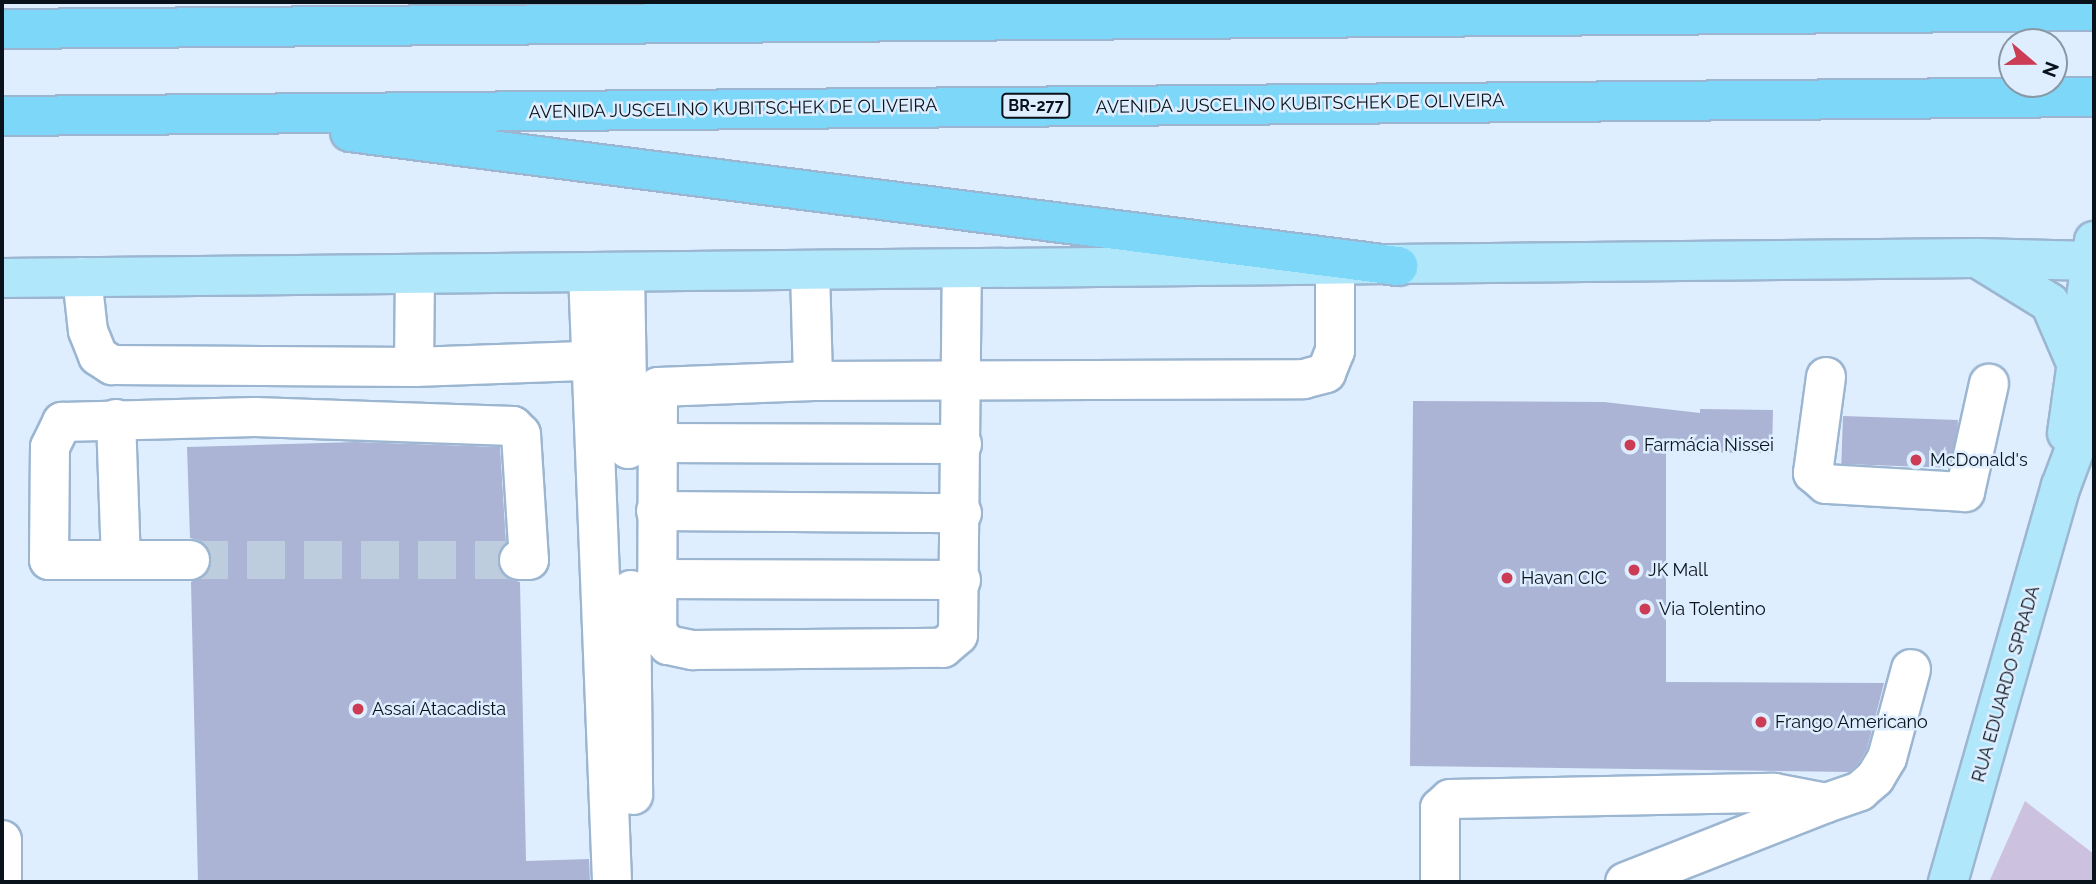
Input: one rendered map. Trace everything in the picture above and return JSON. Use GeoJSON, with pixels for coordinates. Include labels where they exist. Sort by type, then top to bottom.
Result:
{"type":"FeatureCollection","features":[{"type":"Feature","properties":{"kind":"highway"},"geometry":{"type":"LineString","coordinates":[[2,17],[375,2]]}},
{"type":"Feature","properties":{"kind":"highway"},"geometry":{"type":"LineString","coordinates":[[2,29],[2086,11]]}},
{"type":"Feature","properties":{"kind":"highway","name":"AVENIDA JUSCELINO KUBITSCHEK DE OLIVEIRA"},"geometry":{"type":"LineString","coordinates":[[2,116],[2082,97]]}},
{"type":"Feature","properties":{"kind":"highway"},"geometry":{"type":"LineString","coordinates":[[205,114],[1398,266]]}},
{"type":"Feature","properties":{"kind":"main road"},"geometry":{"type":"LineString","coordinates":[[2,278],[1335,267],[2092,255]]}},
{"type":"Feature","properties":{"kind":"main road","name":"RUA EDUARDO SPRADA"},"geometry":{"type":"LineString","coordinates":[[2077,465],[2076,363],[2092,255]]}},
{"type":"Feature","properties":{"kind":"main road"},"geometry":{"type":"LineString","coordinates":[[1977,258],[2050,303],[2076,363]]}},
{"type":"Feature","properties":{"kind":"main road","name":"RUA EDUARDO SPRADA"},"geometry":{"type":"LineString","coordinates":[[1948,882],[2077,465],[2094,398]]}},
{"type":"Feature","properties":{"kind":"lane"},"geometry":{"type":"LineString","coordinates":[[962,270],[961,380],[962,513],[958,635],[943,648],[692,650],[668,645],[657,632],[656,579],[654,393],[664,384],[813,381],[961,380],[1304,379],[1326,373],[1335,351],[1335,267]]}},
{"type":"Feature","properties":{"kind":"lane"},"geometry":{"type":"LineString","coordinates":[[810,271],[813,381]]}},
{"type":"Feature","properties":{"kind":"lane"},"geometry":{"type":"LineString","coordinates":[[607,273],[590,361],[612,882]]}},
{"type":"Feature","properties":{"kind":"lane"},"geometry":{"type":"LineString","coordinates":[[607,273],[634,882]]}},
{"type":"Feature","properties":{"kind":"lane"},"geometry":{"type":"LineString","coordinates":[[414,367],[415,274]]}},
{"type":"Feature","properties":{"kind":"lane"},"geometry":{"type":"LineString","coordinates":[[82,277],[88,331],[98,356],[112,365],[414,367],[590,361]]}},
{"type":"Feature","properties":{"kind":"lane"},"geometry":{"type":"LineString","coordinates":[[251,368],[255,417]]}},
{"type":"Feature","properties":{"kind":"lane"},"geometry":{"type":"LineString","coordinates":[[1826,377],[1813,473],[1826,484],[1965,492],[1989,384]]}},
{"type":"Feature","properties":{"kind":"lane"},"geometry":{"type":"LineString","coordinates":[[190,560],[49,559],[53,436],[62,422],[255,417],[513,426],[521,434],[525,560]]}},
{"type":"Feature","properties":{"kind":"lane"},"geometry":{"type":"LineString","coordinates":[[116,419],[121,560]]}},
{"type":"Feature","properties":{"kind":"lane"},"geometry":{"type":"LineString","coordinates":[[655,443],[962,444]]}},
{"type":"Feature","properties":{"kind":"lane"},"geometry":{"type":"LineString","coordinates":[[656,511],[962,513]]}},
{"type":"Feature","properties":{"kind":"lane"},"geometry":{"type":"LineString","coordinates":[[656,579],[961,580]]}},
{"type":"Feature","properties":{"kind":"lane"},"geometry":{"type":"LineString","coordinates":[[1625,882],[1860,791],[1875,778],[1887,758],[1911,669]]}},
{"type":"Feature","properties":{"kind":"lane"},"geometry":{"type":"LineString","coordinates":[[1440,882],[1440,808],[1450,799],[1774,793],[1826,803]]}},
{"type":"Feature","properties":{"kind":"lane"},"geometry":{"type":"LineString","coordinates":[[2,840],[2,882]]}},
{"type":"Feature","properties":{"kind":"shaded area"},"geometry":{"type":"Polygon","coordinates":[[[2025,801],[2094,854],[2094,882],[1989,882],[2025,801]]]}},
{"type":"Feature","properties":{"kind":"building","name":"Havan CIC"},"geometry":{"type":"Polygon","coordinates":[[[1413,401],[1604,402],[1700,413],[1700,409],[1773,410],[1772,453],[1666,452],[1666,682],[1884,683],[1867,749],[1858,764],[1849,772],[1410,766],[1413,401]]]}},
{"type":"Feature","properties":{"kind":"building"},"geometry":{"type":"Polygon","coordinates":[[[1843,416],[1958,420],[1956,468],[1841,464],[1843,416]]]}},
{"type":"Feature","properties":{"kind":"building","name":"Assaí Atacadista"},"geometry":{"type":"Polygon","coordinates":[[[356,442],[500,447],[506,543],[497,561],[508,579],[520,582],[526,861],[589,859],[590,882],[198,882],[191,582],[209,571],[212,559],[201,541],[190,538],[187,447],[356,442]]]}},
{"type":"Feature","properties":{"kind":"tunnel"},"geometry":{"type":"LineString","coordinates":[[190,560],[519,560]]}},
{"type":"Feature","properties":{"kind":"place","name":"Farmácia Nissei"},"geometry":{"type":"Point","coordinates":[1630,445]}},
{"type":"Feature","properties":{"kind":"place","name":"McDonald's"},"geometry":{"type":"Point","coordinates":[1916,460]}},
{"type":"Feature","properties":{"kind":"place","name":"JK Mall"},"geometry":{"type":"Point","coordinates":[1634,570]}},
{"type":"Feature","properties":{"kind":"place","name":"Havan CIC"},"geometry":{"type":"Point","coordinates":[1507,578]}},
{"type":"Feature","properties":{"kind":"place","name":"Via Tolentino"},"geometry":{"type":"Point","coordinates":[1645,609]}},
{"type":"Feature","properties":{"kind":"place","name":"Assaí Atacadista"},"geometry":{"type":"Point","coordinates":[358,709]}},
{"type":"Feature","properties":{"kind":"place","name":"Frango Americano"},"geometry":{"type":"Point","coordinates":[1761,722]}}]}
